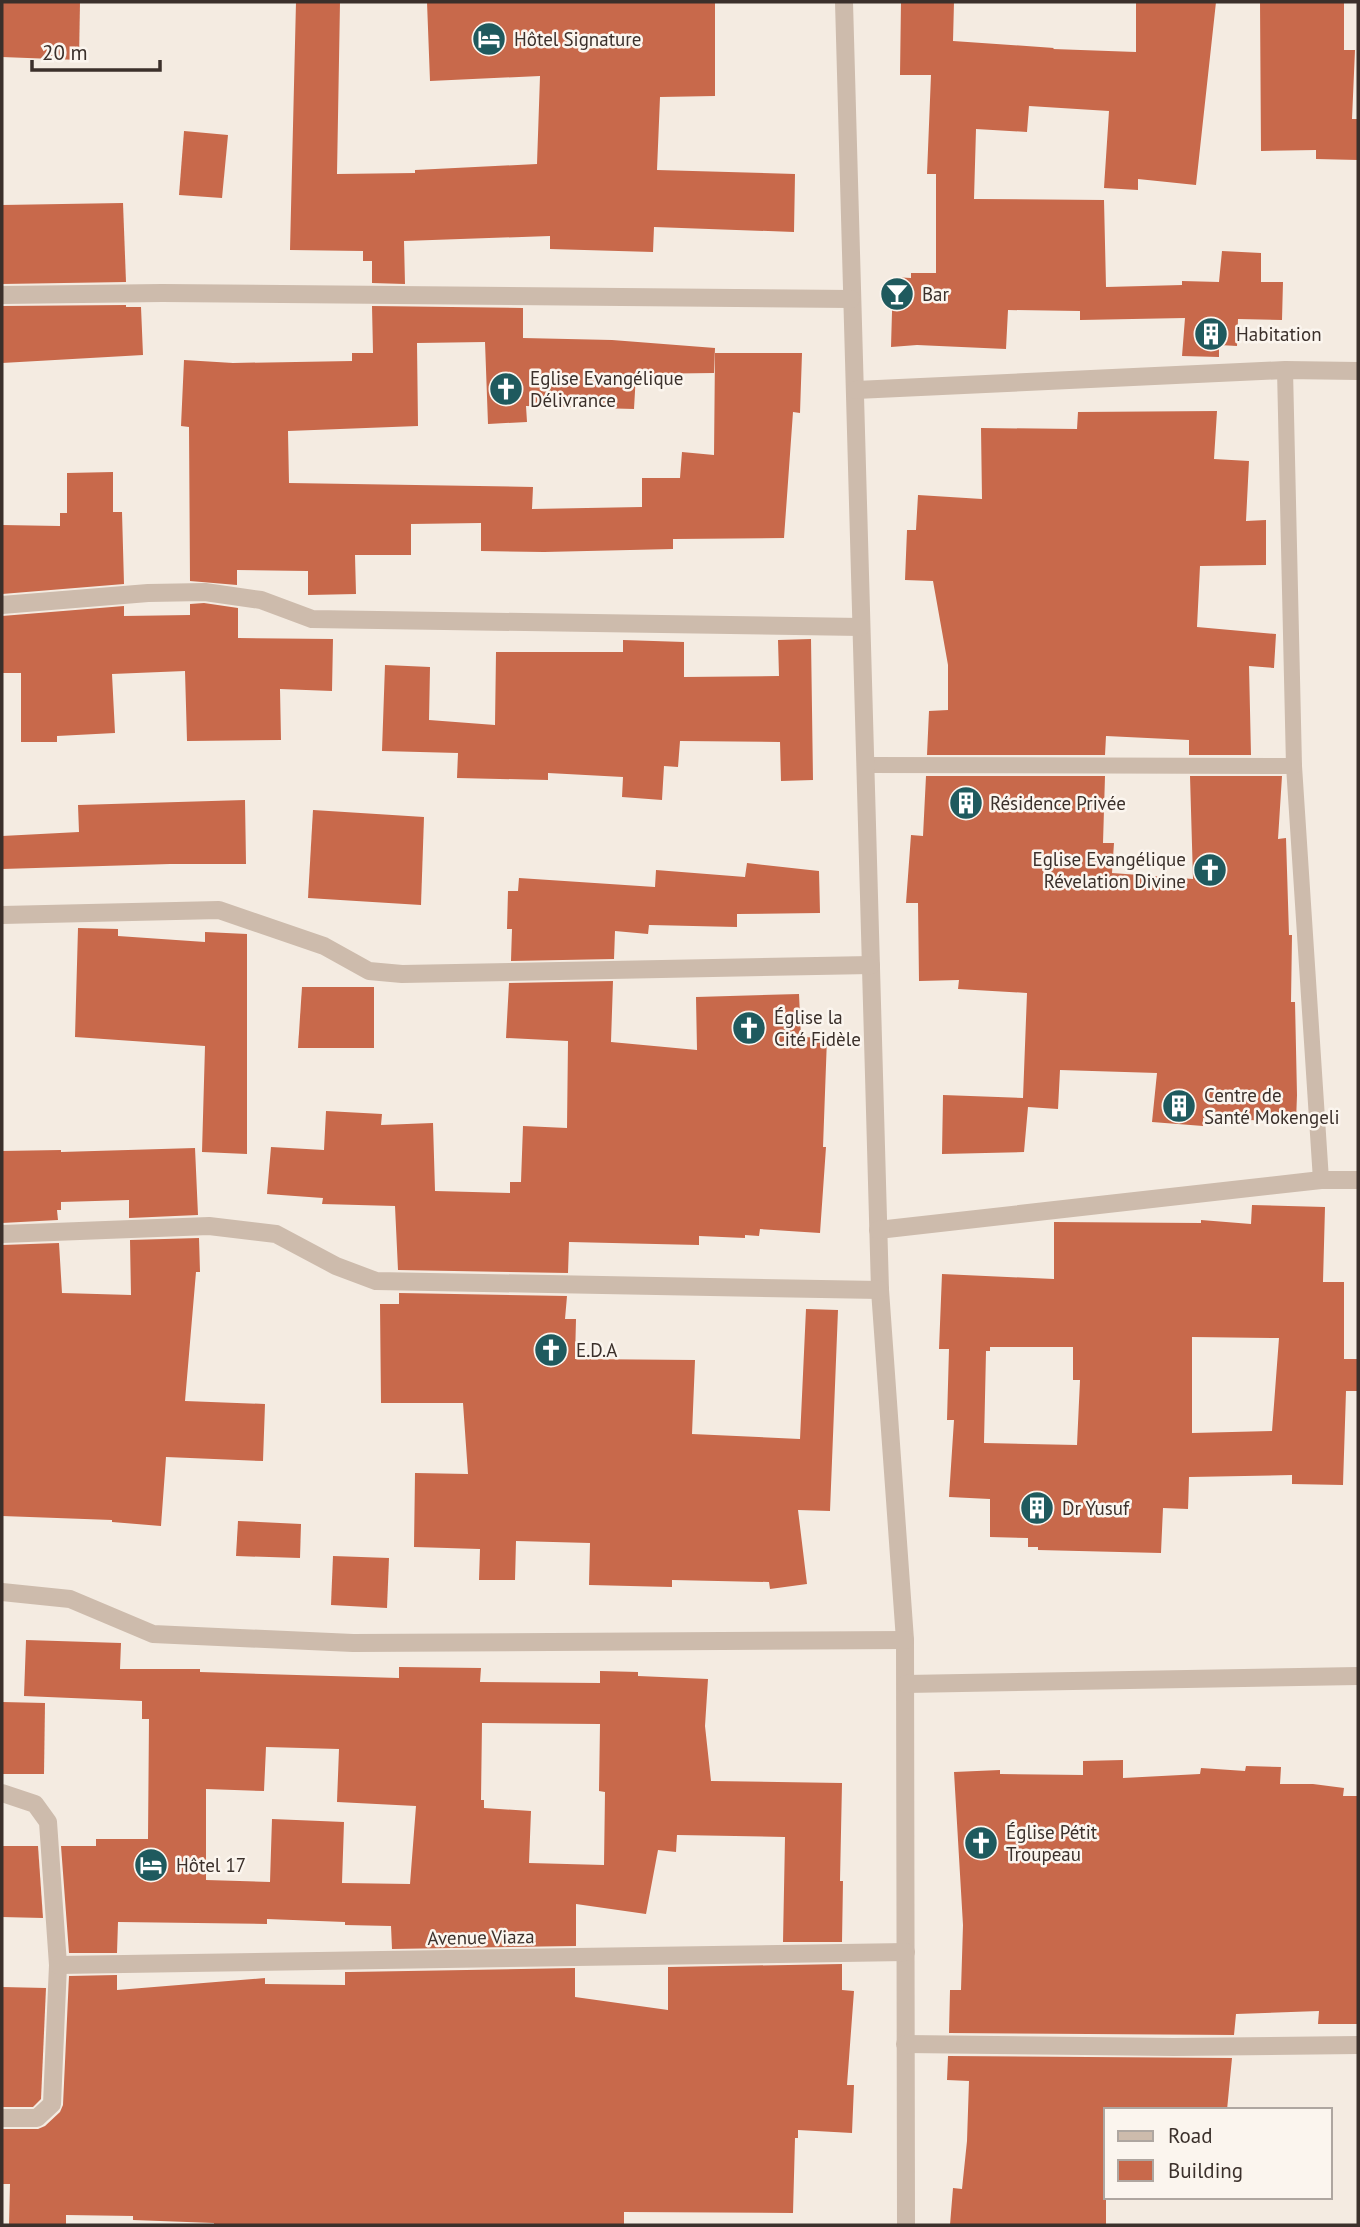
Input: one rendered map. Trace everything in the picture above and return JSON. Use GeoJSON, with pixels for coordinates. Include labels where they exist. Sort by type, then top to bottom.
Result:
{"type":"FeatureCollection","features":[{"type":"Feature","properties":{"kind":"street"},"geometry":{"type":"LineString","coordinates":[[844,2],[880,1290],[905,1640],[906,2225]]}},
{"type":"Feature","properties":{"kind":"street"},"geometry":{"type":"LineString","coordinates":[[2,295],[162,293],[851,299]]}},
{"type":"Feature","properties":{"kind":"street"},"geometry":{"type":"LineString","coordinates":[[856,390],[1284,370],[1358,371]]}},
{"type":"Feature","properties":{"kind":"street"},"geometry":{"type":"LineString","coordinates":[[2,605],[148,593],[205,592],[261,600],[312,619],[861,627]]}},
{"type":"Feature","properties":{"kind":"street"},"geometry":{"type":"LineString","coordinates":[[2,915],[219,910],[324,946],[369,971],[402,974],[871,965]]}},
{"type":"Feature","properties":{"kind":"street"},"geometry":{"type":"LineString","coordinates":[[878,1230],[1321,1180],[1358,1180]]}},
{"type":"Feature","properties":{"kind":"street"},"geometry":{"type":"LineString","coordinates":[[2,1234],[209,1226],[242,1229],[276,1234],[336,1266],[376,1281],[880,1290]]}},
{"type":"Feature","properties":{"kind":"street"},"geometry":{"type":"LineString","coordinates":[[2,1592],[70,1599],[153,1634],[353,1643],[905,1640]]}},
{"type":"Feature","properties":{"kind":"street"},"geometry":{"type":"LineString","coordinates":[[906,1684],[1358,1676]]}},
{"type":"Feature","properties":{"kind":"street"},"geometry":{"type":"LineString","coordinates":[[2,1793],[35,1804],[48,1822],[58,1965],[52,2104],[37,2118],[2,2118]]}},
{"type":"Feature","properties":{"kind":"street","name":"Avenue Viaza"},"geometry":{"type":"LineString","coordinates":[[58,1965],[906,1952]]}},
{"type":"Feature","properties":{"kind":"street"},"geometry":{"type":"LineString","coordinates":[[905,2044],[1174,2047],[1358,2045]]}},
{"type":"Feature","properties":{"kind":"lane"},"geometry":{"type":"LineString","coordinates":[[1284,370],[1294,766],[1321,1180]]}},
{"type":"Feature","properties":{"kind":"lane"},"geometry":{"type":"LineString","coordinates":[[866,765],[1294,766]]}},
{"type":"Feature","properties":{"kind":"building"},"geometry":{"type":"Polygon","coordinates":[[[2,2],[80,2],[79,60],[2,57],[2,2]]]}},
{"type":"Feature","properties":{"kind":"building"},"geometry":{"type":"Polygon","coordinates":[[[296,2],[340,2],[337,174],[415,173],[415,170],[537,164],[540,76],[430,81],[427,2],[715,2],[715,96],[660,97],[657,170],[795,174],[794,232],[654,227],[653,252],[550,249],[550,236],[404,241],[405,284],[372,283],[372,261],[363,261],[363,251],[290,250],[296,2]]]}},
{"type":"Feature","properties":{"kind":"building"},"geometry":{"type":"Polygon","coordinates":[[[901,2],[954,2],[953,41],[1136,52],[1136,2],[1216,2],[1196,185],[1138,179],[1138,190],[1104,188],[1109,111],[1029,106],[1027,132],[976,129],[974,199],[1104,200],[1106,287],[1182,285],[1182,281],[1219,282],[1222,251],[1261,253],[1261,282],[1283,282],[1282,320],[1238,319],[1237,346],[1219,345],[1219,357],[1182,356],[1185,318],[1080,320],[1080,311],[1008,310],[1006,349],[917,345],[891,347],[893,277],[911,278],[911,273],[936,273],[936,174],[927,174],[931,75],[900,75],[901,2]]]}},
{"type":"Feature","properties":{"kind":"building"},"geometry":{"type":"Polygon","coordinates":[[[1260,2],[1344,2],[1344,50],[1355,50],[1352,119],[1358,119],[1358,160],[1316,159],[1316,150],[1261,151],[1260,2]]]}},
{"type":"Feature","properties":{"kind":"building"},"geometry":{"type":"Polygon","coordinates":[[[184,131],[228,135],[222,198],[179,195],[184,131]]]}},
{"type":"Feature","properties":{"kind":"building"},"geometry":{"type":"Polygon","coordinates":[[[123,203],[126,282],[2,284],[2,205],[123,203]]]}},
{"type":"Feature","properties":{"kind":"building"},"geometry":{"type":"Polygon","coordinates":[[[2,306],[141,307],[143,355],[2,363],[2,306]]]}},
{"type":"Feature","properties":{"kind":"building"},"geometry":{"type":"Polygon","coordinates":[[[372,306],[523,308],[523,338],[612,340],[715,348],[714,373],[636,374],[634,409],[526,406],[527,422],[488,424],[485,342],[417,343],[418,426],[288,431],[289,483],[533,487],[532,509],[642,507],[642,478],[680,478],[682,452],[714,455],[715,353],[802,353],[800,413],[793,412],[784,538],[673,539],[673,549],[481,551],[481,523],[411,524],[411,555],[355,555],[356,594],[308,595],[308,571],[237,570],[237,585],[190,581],[189,427],[181,426],[184,360],[233,363],[352,361],[352,353],[373,353],[372,306]]]}},
{"type":"Feature","properties":{"kind":"building"},"geometry":{"type":"Polygon","coordinates":[[[1217,411],[1214,459],[1249,461],[1246,521],[1266,520],[1266,565],[1200,566],[1197,627],[1276,634],[1274,668],[1249,666],[1251,755],[1189,755],[1189,740],[1106,736],[1105,755],[927,755],[929,711],[948,710],[948,665],[933,581],[905,580],[907,530],[916,530],[918,495],[982,499],[981,428],[1077,429],[1078,412],[1217,411]]]}},
{"type":"Feature","properties":{"kind":"building"},"geometry":{"type":"Polygon","coordinates":[[[113,472],[113,512],[122,512],[124,584],[2,594],[2,525],[60,526],[60,513],[67,513],[67,473],[113,472]]]}},
{"type":"Feature","properties":{"kind":"building"},"geometry":{"type":"Polygon","coordinates":[[[204,603],[238,608],[238,638],[333,639],[332,691],[280,689],[281,740],[187,741],[185,671],[112,674],[115,733],[57,736],[57,742],[21,742],[21,673],[2,673],[2,616],[124,606],[124,616],[190,615],[190,604],[204,603]]]}},
{"type":"Feature","properties":{"kind":"building"},"geometry":{"type":"Polygon","coordinates":[[[811,639],[813,780],[781,781],[780,742],[680,741],[678,767],[664,766],[662,800],[622,797],[623,777],[548,773],[548,780],[457,778],[458,753],[382,751],[385,665],[430,667],[429,720],[495,725],[496,652],[623,652],[623,640],[684,642],[684,677],[779,676],[778,640],[811,639]]]}},
{"type":"Feature","properties":{"kind":"building"},"geometry":{"type":"Polygon","coordinates":[[[926,776],[1105,776],[1103,843],[1114,843],[1112,873],[1193,879],[1190,776],[1282,776],[1278,839],[1286,838],[1289,935],[1292,935],[1291,1002],[1295,1002],[1296,1122],[1203,1118],[1203,1126],[1152,1122],[1157,1073],[1060,1070],[1058,1109],[1028,1107],[1024,1152],[942,1154],[943,1095],[1023,1098],[1027,993],[958,989],[959,980],[919,981],[918,903],[906,903],[911,835],[923,836],[926,776]]]}},
{"type":"Feature","properties":{"kind":"building"},"geometry":{"type":"Polygon","coordinates":[[[245,800],[246,864],[2,869],[2,836],[79,832],[78,805],[245,800]]]}},
{"type":"Feature","properties":{"kind":"building"},"geometry":{"type":"Polygon","coordinates":[[[313,810],[424,817],[421,905],[308,898],[313,810]]]}},
{"type":"Feature","properties":{"kind":"building"},"geometry":{"type":"Polygon","coordinates":[[[747,863],[819,871],[820,913],[737,914],[737,927],[649,925],[648,934],[615,931],[614,959],[511,961],[512,929],[507,929],[508,891],[518,891],[519,878],[655,887],[656,870],[745,877],[747,863]]]}},
{"type":"Feature","properties":{"kind":"building"},"geometry":{"type":"Polygon","coordinates":[[[78,928],[118,929],[118,936],[205,942],[205,932],[247,934],[247,1154],[202,1152],[205,1046],[75,1037],[78,928]]]}},
{"type":"Feature","properties":{"kind":"building"},"geometry":{"type":"Polygon","coordinates":[[[613,981],[611,1042],[697,1050],[696,997],[799,994],[801,1037],[827,1038],[823,1147],[826,1147],[820,1233],[760,1229],[759,1236],[745,1235],[745,1238],[699,1236],[699,1245],[569,1242],[568,1273],[398,1270],[395,1206],[322,1204],[323,1198],[267,1194],[271,1147],[324,1150],[326,1111],[382,1114],[381,1125],[433,1123],[435,1191],[510,1193],[510,1182],[521,1182],[523,1126],[567,1128],[568,1041],[506,1038],[509,983],[613,981]]]}},
{"type":"Feature","properties":{"kind":"building"},"geometry":{"type":"Polygon","coordinates":[[[302,987],[374,987],[374,1048],[298,1048],[302,987]]]}},
{"type":"Feature","properties":{"kind":"building"},"geometry":{"type":"Polygon","coordinates":[[[195,1148],[198,1215],[129,1218],[129,1200],[61,1202],[61,1210],[57,1210],[58,1220],[2,1223],[2,1151],[195,1148]]]}},
{"type":"Feature","properties":{"kind":"building"},"geometry":{"type":"Polygon","coordinates":[[[1252,1205],[1325,1207],[1323,1282],[1344,1282],[1344,1359],[1358,1359],[1358,1391],[1346,1391],[1343,1485],[1292,1484],[1292,1475],[1189,1477],[1188,1509],[1163,1508],[1161,1553],[1038,1550],[1038,1547],[1028,1547],[1028,1538],[990,1537],[990,1499],[949,1497],[954,1420],[947,1420],[949,1349],[939,1349],[942,1274],[1054,1279],[1054,1222],[1201,1223],[1201,1220],[1251,1224],[1252,1205]],[[1192,1337],[1192,1433],[1272,1431],[1279,1338],[1192,1337]],[[990,1347],[990,1351],[986,1351],[984,1443],[1077,1445],[1080,1380],[1073,1380],[1073,1347],[990,1347]]]}},
{"type":"Feature","properties":{"kind":"building"},"geometry":{"type":"Polygon","coordinates":[[[199,1238],[200,1272],[196,1272],[185,1401],[265,1404],[263,1461],[166,1457],[161,1526],[112,1520],[2,1516],[2,1245],[59,1243],[62,1293],[131,1295],[130,1240],[199,1238]]]}},
{"type":"Feature","properties":{"kind":"building"},"geometry":{"type":"Polygon","coordinates":[[[399,1293],[567,1296],[565,1319],[576,1319],[575,1359],[695,1360],[692,1434],[800,1439],[806,1309],[838,1310],[830,1511],[798,1510],[807,1584],[770,1589],[769,1582],[672,1580],[672,1587],[589,1585],[590,1543],[516,1541],[515,1580],[479,1580],[480,1549],[414,1547],[415,1473],[468,1474],[463,1403],[381,1403],[380,1304],[399,1304],[399,1293]]]}},
{"type":"Feature","properties":{"kind":"building"},"geometry":{"type":"Polygon","coordinates":[[[238,1521],[301,1524],[300,1558],[236,1556],[238,1521]]]}},
{"type":"Feature","properties":{"kind":"building"},"geometry":{"type":"Polygon","coordinates":[[[333,1556],[389,1558],[387,1608],[331,1605],[333,1556]]]}},
{"type":"Feature","properties":{"kind":"building"},"geometry":{"type":"Polygon","coordinates":[[[26,1640],[121,1643],[120,1669],[200,1669],[200,1672],[399,1678],[399,1667],[481,1668],[480,1682],[600,1683],[600,1671],[638,1672],[638,1676],[708,1679],[705,1726],[711,1781],[842,1783],[842,1942],[783,1942],[785,1837],[677,1835],[676,1852],[658,1850],[646,1914],[576,1904],[576,1946],[392,1949],[391,1926],[267,1919],[267,1924],[118,1922],[117,1953],[69,1953],[61,1846],[96,1846],[96,1839],[148,1839],[149,1719],[142,1719],[142,1701],[24,1696],[26,1640]],[[482,1723],[481,1800],[484,1800],[484,1808],[531,1811],[529,1863],[604,1865],[605,1792],[599,1791],[600,1724],[482,1723]],[[266,1747],[264,1791],[206,1789],[206,1880],[270,1882],[272,1819],[344,1822],[342,1883],[410,1884],[416,1806],[337,1802],[339,1749],[266,1747]]]}},
{"type":"Feature","properties":{"kind":"building"},"geometry":{"type":"Polygon","coordinates":[[[2,1702],[45,1703],[44,1774],[2,1774],[2,1702]]]}},
{"type":"Feature","properties":{"kind":"building"},"geometry":{"type":"Polygon","coordinates":[[[1123,1760],[1123,1778],[1200,1774],[1201,1768],[1245,1771],[1246,1766],[1281,1767],[1280,1784],[1344,1788],[1343,1796],[1358,1796],[1358,2024],[1318,2024],[1319,2011],[1236,2014],[1234,2035],[949,2033],[950,1990],[961,1990],[963,1925],[954,1772],[1000,1770],[1000,1774],[1083,1775],[1083,1761],[1123,1760]]]}},
{"type":"Feature","properties":{"kind":"building"},"geometry":{"type":"Polygon","coordinates":[[[2,1846],[38,1846],[43,1918],[2,1917],[2,1846]]]}},
{"type":"Feature","properties":{"kind":"building"},"geometry":{"type":"Polygon","coordinates":[[[842,1964],[842,1990],[854,1991],[847,2085],[854,2085],[852,2133],[798,2130],[798,2138],[795,2138],[793,2213],[624,2212],[624,2225],[214,2225],[133,2220],[133,2216],[66,2215],[66,2225],[9,2225],[10,2184],[2,2184],[2,2129],[38,2129],[60,2112],[63,2105],[69,1976],[117,1975],[117,1990],[265,1978],[265,1984],[345,1985],[345,1972],[575,1968],[575,1997],[668,2010],[668,1967],[842,1964]]]}},
{"type":"Feature","properties":{"kind":"building"},"geometry":{"type":"Polygon","coordinates":[[[2,1987],[46,1988],[41,2099],[33,2107],[2,2107],[2,1987]]]}},
{"type":"Feature","properties":{"kind":"building"},"geometry":{"type":"Polygon","coordinates":[[[948,2056],[1232,2058],[1227,2108],[1104,2108],[1106,2225],[950,2225],[953,2188],[962,2189],[969,2081],[947,2080],[948,2056]]]}},
{"type":"Feature","properties":{"kind":"place","name":"Hôtel Signature"},"geometry":{"type":"Point","coordinates":[489,39]}},
{"type":"Feature","properties":{"kind":"place","name":"Bar"},"geometry":{"type":"Point","coordinates":[897,294]}},
{"type":"Feature","properties":{"kind":"place","name":"Habitation"},"geometry":{"type":"Point","coordinates":[1211,334]}},
{"type":"Feature","properties":{"kind":"place","name":"Eglise Evangélique Délivrance"},"geometry":{"type":"Point","coordinates":[506,389]}},
{"type":"Feature","properties":{"kind":"place","name":"Résidence Privée"},"geometry":{"type":"Point","coordinates":[966,803]}},
{"type":"Feature","properties":{"kind":"place","name":"Eglise Evangélique Révelation Divine"},"geometry":{"type":"Point","coordinates":[1210,870]}},
{"type":"Feature","properties":{"kind":"place","name":"Église la Cité Fidèle"},"geometry":{"type":"Point","coordinates":[749,1028]}},
{"type":"Feature","properties":{"kind":"place","name":"Centre de Santé Mokengeli"},"geometry":{"type":"Point","coordinates":[1179,1106]}},
{"type":"Feature","properties":{"kind":"place","name":"E.D.A"},"geometry":{"type":"Point","coordinates":[551,1350]}},
{"type":"Feature","properties":{"kind":"place","name":"Dr Yusuf"},"geometry":{"type":"Point","coordinates":[1037,1508]}},
{"type":"Feature","properties":{"kind":"place","name":"Église Pétit Troupeau"},"geometry":{"type":"Point","coordinates":[981,1843]}},
{"type":"Feature","properties":{"kind":"place","name":"Hôtel 17"},"geometry":{"type":"Point","coordinates":[151,1865]}}]}
